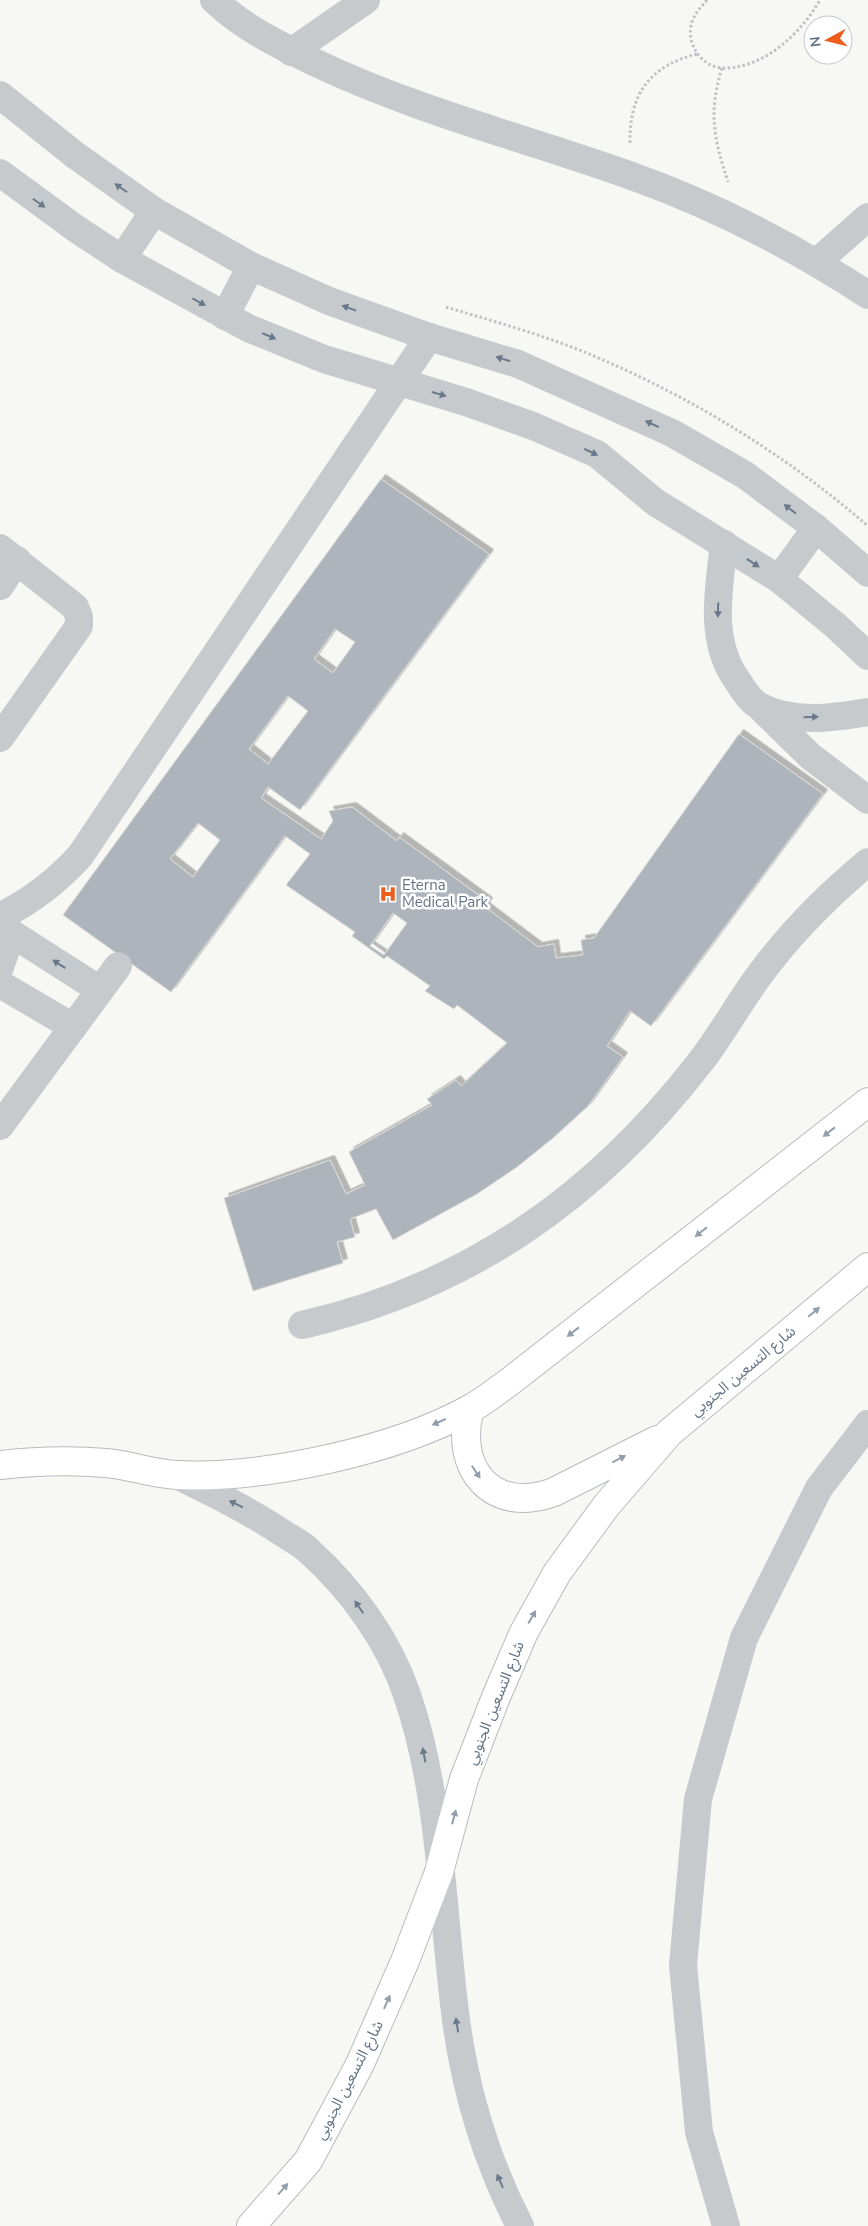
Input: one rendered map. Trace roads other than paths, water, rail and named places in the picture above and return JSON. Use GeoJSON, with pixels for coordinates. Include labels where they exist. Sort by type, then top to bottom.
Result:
{"type":"FeatureCollection","features":[{"type":"Feature","properties":{"kind":"main road"},"geometry":{"type":"LineString","coordinates":[[0,1465],[34,1461],[106,1463],[176,1475],[240,1473],[317,1461],[386,1442],[424,1429],[470,1409],[508,1383],[868,1102]]}},
{"type":"Feature","properties":{"kind":"main road","name":"شارع التسعين الجنوبي"},"geometry":{"type":"LineString","coordinates":[[251,2226],[308,2161],[360,2064],[406,1961],[439,1872],[464,1779],[524,1632],[557,1573],[601,1513],[669,1433],[868,1267]]}},
{"type":"Feature","properties":{"kind":"main road"},"geometry":{"type":"LineString","coordinates":[[470,1409],[465,1426],[464,1444],[473,1468],[490,1488],[504,1496],[521,1499],[538,1498],[554,1492],[669,1433]]}},
{"type":"Feature","properties":{"kind":"street"},"geometry":{"type":"LineString","coordinates":[[214,0],[254,30],[291,52],[356,82],[424,108],[631,175],[740,221],[817,262],[868,295]]}},
{"type":"Feature","properties":{"kind":"street"},"geometry":{"type":"LineString","coordinates":[[291,52],[366,0]]}},
{"type":"Feature","properties":{"kind":"street"},"geometry":{"type":"LineString","coordinates":[[0,95],[75,155],[154,211],[251,266],[329,301],[429,337],[518,364],[672,433],[745,475],[816,528],[868,573]]}},
{"type":"Feature","properties":{"kind":"street"},"geometry":{"type":"LineString","coordinates":[[0,173],[67,223],[122,258],[225,316],[324,359],[466,402],[533,426],[597,454],[655,502],[779,579],[836,626],[868,656]]}},
{"type":"Feature","properties":{"kind":"street"},"geometry":{"type":"LineString","coordinates":[[122,258],[154,211]]}},
{"type":"Feature","properties":{"kind":"street"},"geometry":{"type":"LineString","coordinates":[[817,262],[868,217]]}},
{"type":"Feature","properties":{"kind":"street"},"geometry":{"type":"LineString","coordinates":[[225,316],[251,266]]}},
{"type":"Feature","properties":{"kind":"street"},"geometry":{"type":"LineString","coordinates":[[4,919],[62,876],[80,856],[429,337]]}},
{"type":"Feature","properties":{"kind":"street"},"geometry":{"type":"LineString","coordinates":[[779,579],[816,528]]}},
{"type":"Feature","properties":{"kind":"street"},"geometry":{"type":"LineString","coordinates":[[724,544],[718,611],[720,643],[727,666],[758,706],[810,756],[866,794]]}},
{"type":"Feature","properties":{"kind":"street"},"geometry":{"type":"LineString","coordinates":[[0,586],[9,554],[75,607],[79,616],[79,626],[0,738]]}},
{"type":"Feature","properties":{"kind":"street"},"geometry":{"type":"LineString","coordinates":[[758,706],[794,717],[839,717],[868,712]]}},
{"type":"Feature","properties":{"kind":"street"},"geometry":{"type":"LineString","coordinates":[[302,1325],[373,1307],[445,1277],[516,1236],[556,1207],[627,1145],[663,1108],[701,1061],[782,946],[808,916],[868,862]]}},
{"type":"Feature","properties":{"kind":"street"},"geometry":{"type":"LineString","coordinates":[[0,967],[6,952],[4,919]]}},
{"type":"Feature","properties":{"kind":"street"},"geometry":{"type":"LineString","coordinates":[[4,919],[100,990]]}},
{"type":"Feature","properties":{"kind":"street"},"geometry":{"type":"LineString","coordinates":[[0,1126],[118,966]]}},
{"type":"Feature","properties":{"kind":"street"},"geometry":{"type":"LineString","coordinates":[[0,984],[73,1027]]}},
{"type":"Feature","properties":{"kind":"street"},"geometry":{"type":"LineString","coordinates":[[726,2226],[699,2132],[683,1965],[698,1798],[744,1638],[819,1488],[868,1424]]}},
{"type":"Feature","properties":{"kind":"street"},"geometry":{"type":"LineString","coordinates":[[176,1475],[252,1512],[308,1550],[349,1592],[382,1641],[407,1694],[423,1751],[463,2064],[476,2115],[493,2165],[520,2226]]}},
{"type":"Feature","properties":{"kind":"place","name":"Eterna Medical Park"},"geometry":{"type":"Point","coordinates":[388,894]}}]}
